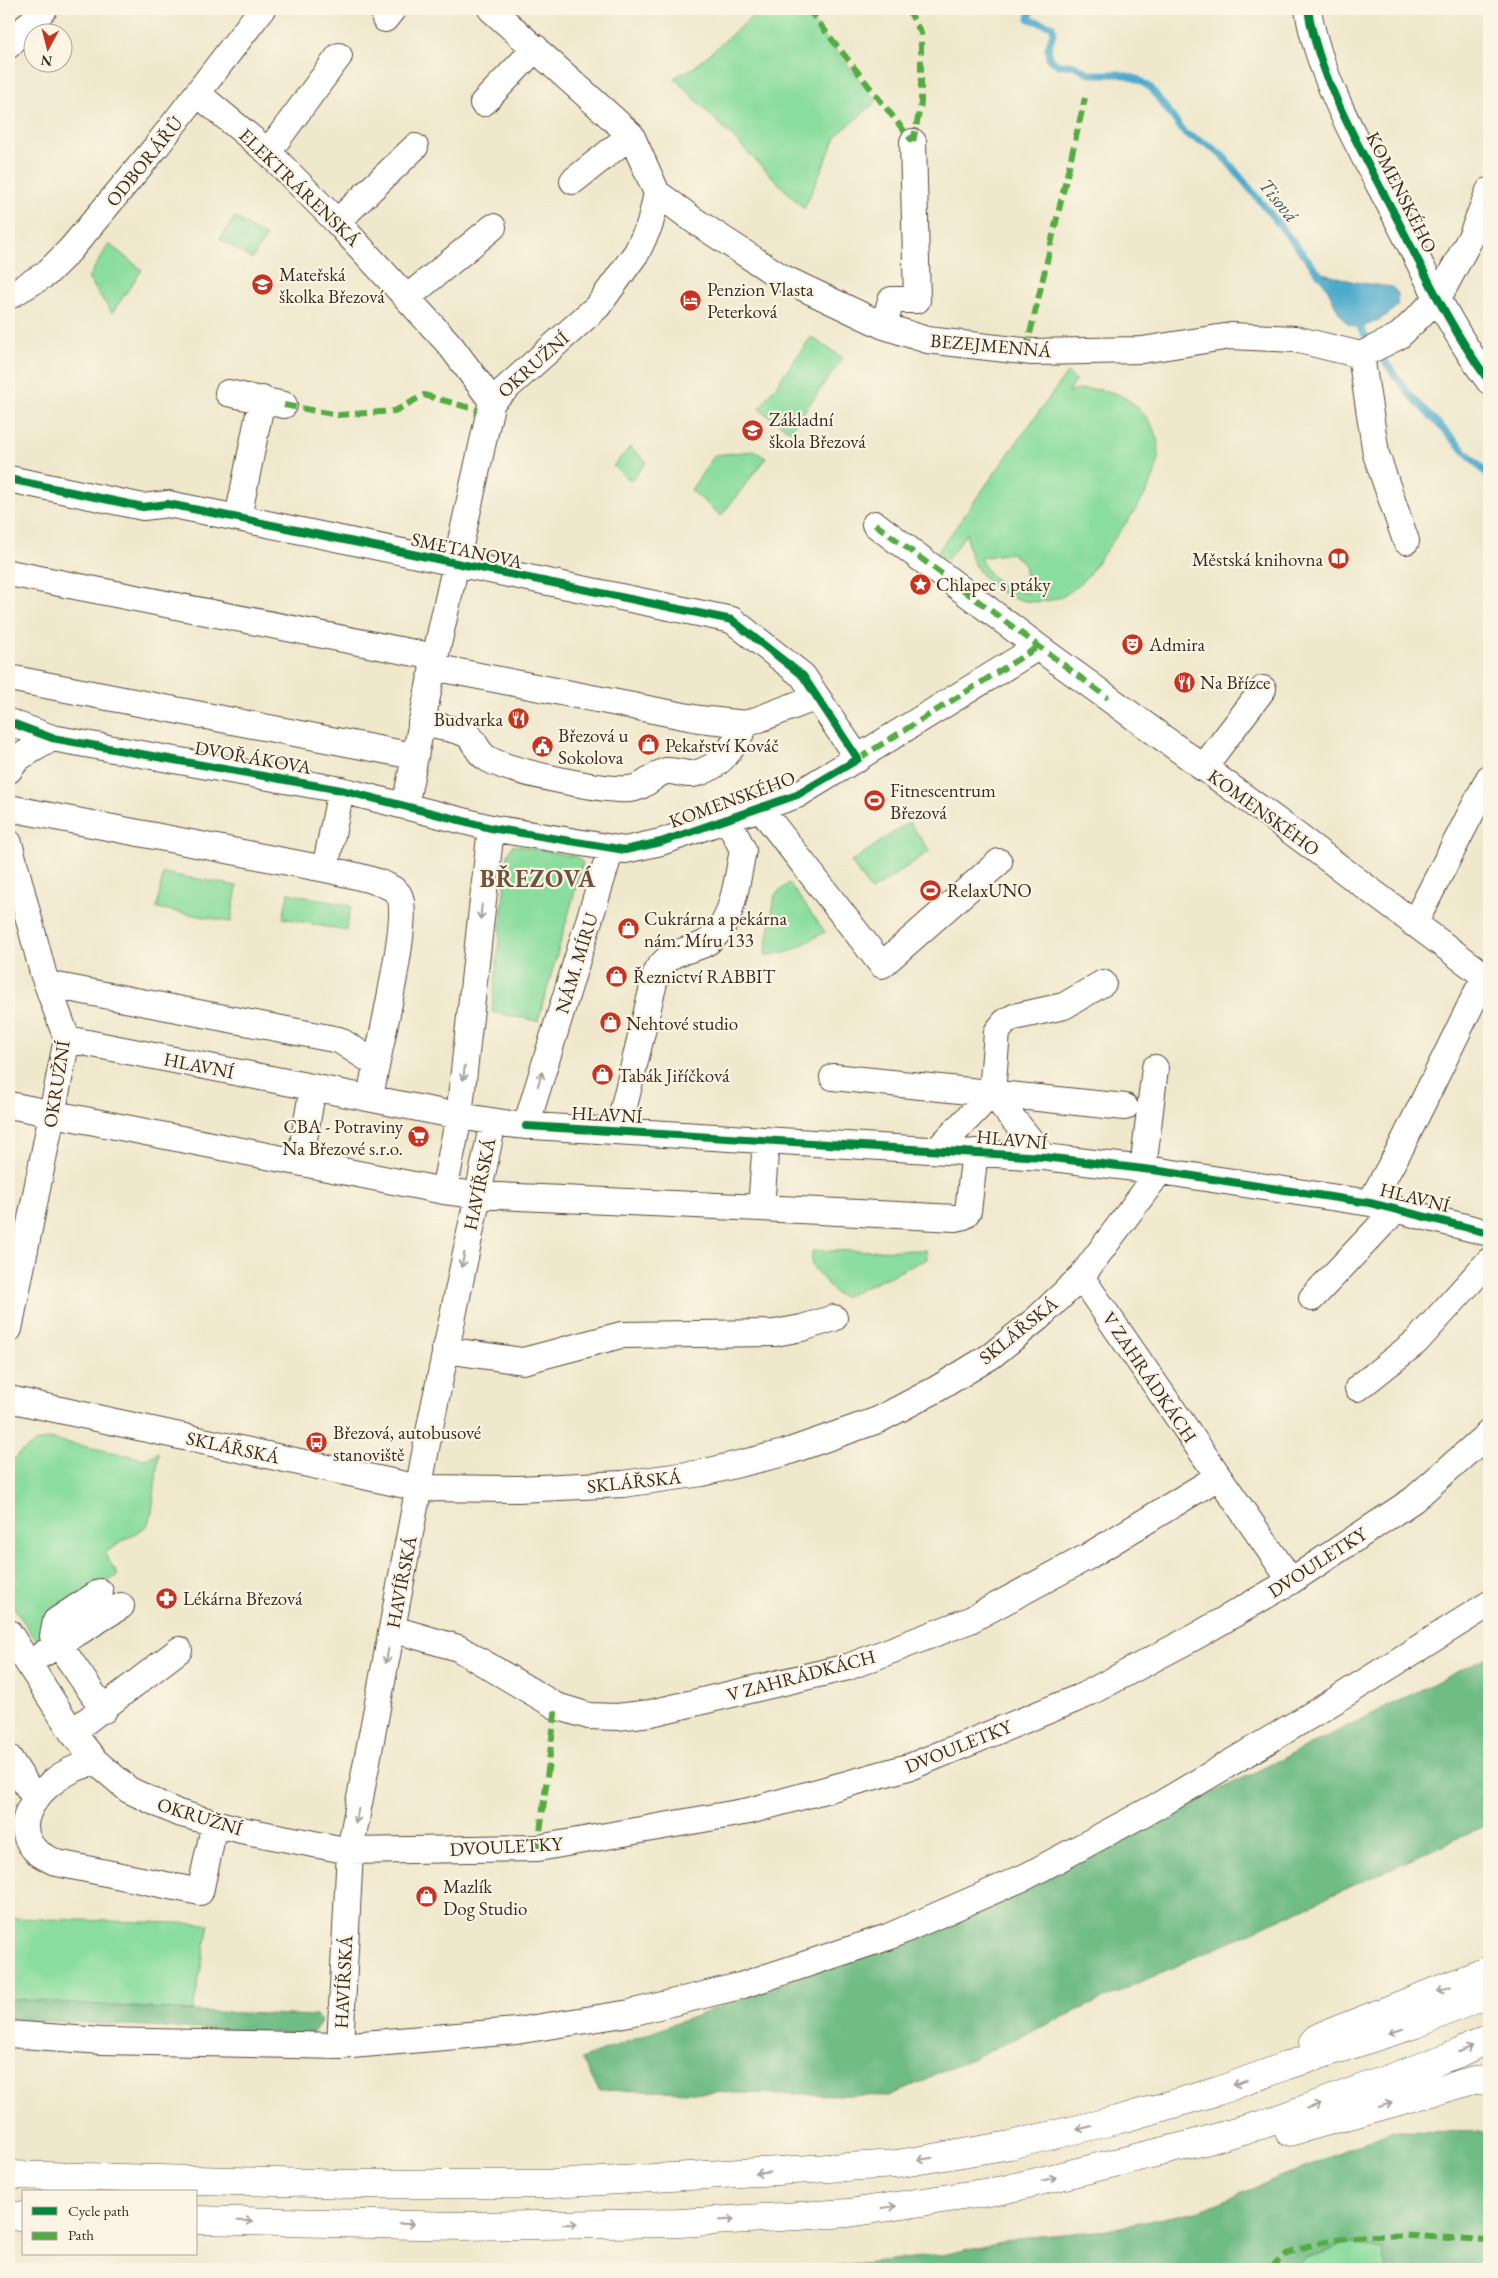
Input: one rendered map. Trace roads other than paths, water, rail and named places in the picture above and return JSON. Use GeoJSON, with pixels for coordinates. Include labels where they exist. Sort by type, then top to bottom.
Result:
{"type":"FeatureCollection","features":[{"type":"Feature","properties":{"kind":"highway"},"geometry":{"type":"LineString","coordinates":[[1286,2066],[1317,2038],[1489,1970]]}},
{"type":"Feature","properties":{"kind":"highway"},"geometry":{"type":"LineString","coordinates":[[9,2175],[350,2184],[551,2184],[897,2164],[1010,2145],[1117,2120],[1218,2091],[1286,2066],[1416,2024],[1489,1992]]}},
{"type":"Feature","properties":{"kind":"highway"},"geometry":{"type":"LineString","coordinates":[[198,2220],[461,2226],[639,2224],[850,2212],[1003,2190],[1201,2142],[1264,2124],[1459,2053],[1489,2038]]}},
{"type":"Feature","properties":{"kind":"highway"},"geometry":{"type":"LineString","coordinates":[[1201,2142],[1272,2137],[1474,2080],[1489,2081]]}},
{"type":"Feature","properties":{"kind":"highway"},"geometry":{"type":"LineString","coordinates":[[9,2216],[22,2216]]}},
{"type":"Feature","properties":{"kind":"street"},"geometry":{"type":"LineString","coordinates":[[9,45],[44,9]]}},
{"type":"Feature","properties":{"kind":"street","name":"ODBORÁŘŮ"},"geometry":{"type":"LineString","coordinates":[[11,293],[46,274],[70,250],[119,194],[262,9]]}},
{"type":"Feature","properties":{"kind":"street"},"geometry":{"type":"LineString","coordinates":[[491,9],[632,136],[657,193]]}},
{"type":"Feature","properties":{"kind":"street","name":"KOMENSKÉHO"},"geometry":{"type":"LineString","coordinates":[[1308,9],[1323,68],[1368,164],[1438,298],[1478,366],[1489,381]]}},
{"type":"Feature","properties":{"kind":"street"},"geometry":{"type":"LineString","coordinates":[[483,103],[536,48]]}},
{"type":"Feature","properties":{"kind":"street"},"geometry":{"type":"LineString","coordinates":[[268,152],[339,56]]}},
{"type":"Feature","properties":{"kind":"street","name":"ELEKTRÁRENSKÁ"},"geometry":{"type":"LineString","coordinates":[[198,94],[268,152],[337,222],[408,297],[450,345],[492,401]]}},
{"type":"Feature","properties":{"kind":"street"},"geometry":{"type":"LineString","coordinates":[[573,181],[632,136]]}},
{"type":"Feature","properties":{"kind":"street"},"geometry":{"type":"LineString","coordinates":[[884,326],[891,300],[917,300],[913,142]]}},
{"type":"Feature","properties":{"kind":"street"},"geometry":{"type":"LineString","coordinates":[[337,222],[415,147]]}},
{"type":"Feature","properties":{"kind":"street"},"geometry":{"type":"LineString","coordinates":[[1406,541],[1376,454],[1361,355],[1399,336],[1438,298],[1472,235],[1489,191]]}},
{"type":"Feature","properties":{"kind":"street","name":"BEZEJMENNÁ"},"geometry":{"type":"LineString","coordinates":[[657,193],[695,221],[781,277],[884,326],[927,340],[1026,352],[1142,350],[1232,336],[1295,339],[1361,355]]}},
{"type":"Feature","properties":{"kind":"street","name":"OKRUŽNÍ"},"geometry":{"type":"LineString","coordinates":[[405,806],[455,564],[492,401],[598,306],[637,252],[650,224],[657,193]]}},
{"type":"Feature","properties":{"kind":"street"},"geometry":{"type":"LineString","coordinates":[[408,297],[493,227]]}},
{"type":"Feature","properties":{"kind":"street"},"geometry":{"type":"LineString","coordinates":[[228,393],[273,402],[238,518]]}},
{"type":"Feature","properties":{"kind":"street","name":"SMETANOVA"},"geometry":{"type":"LineString","coordinates":[[9,479],[143,507],[168,504],[732,620],[803,676],[858,759]]}},
{"type":"Feature","properties":{"kind":"street","name":"KOMENSKÉHO"},"geometry":{"type":"LineString","coordinates":[[875,524],[1038,648],[1280,823],[1487,978]]}},
{"type":"Feature","properties":{"kind":"street"},"geometry":{"type":"LineString","coordinates":[[9,573],[699,719],[746,724],[817,697]]}},
{"type":"Feature","properties":{"kind":"street","name":"KOMENSKÉHO"},"geometry":{"type":"LineString","coordinates":[[611,849],[625,850],[661,842],[797,795],[1038,648]]}},
{"type":"Feature","properties":{"kind":"street"},"geometry":{"type":"LineString","coordinates":[[9,678],[414,756]]}},
{"type":"Feature","properties":{"kind":"street"},"geometry":{"type":"LineString","coordinates":[[1204,768],[1263,689]]}},
{"type":"Feature","properties":{"kind":"street","name":"DVOŘÁKOVA"},"geometry":{"type":"LineString","coordinates":[[9,722],[52,738],[341,790],[491,828]]}},
{"type":"Feature","properties":{"kind":"street"},"geometry":{"type":"LineString","coordinates":[[421,724],[465,733],[471,738],[476,749],[486,758],[500,764],[561,780],[630,790],[642,786],[666,771],[692,774],[709,768],[725,757],[746,724]]}},
{"type":"Feature","properties":{"kind":"street"},"geometry":{"type":"LineString","coordinates":[[9,770],[18,758],[52,738]]}},
{"type":"Feature","properties":{"kind":"street"},"geometry":{"type":"LineString","coordinates":[[1414,924],[1489,778]]}},
{"type":"Feature","properties":{"kind":"street"},"geometry":{"type":"LineString","coordinates":[[325,869],[341,790]]}},
{"type":"Feature","properties":{"kind":"street"},"geometry":{"type":"LineString","coordinates":[[9,808],[325,869],[389,887],[399,894],[400,944],[375,1063],[370,1098]]}},
{"type":"Feature","properties":{"kind":"street"},"geometry":{"type":"LineString","coordinates":[[760,808],[882,965],[1000,862]]}},
{"type":"Feature","properties":{"kind":"street"},"geometry":{"type":"LineString","coordinates":[[618,1131],[657,970],[666,959],[678,951],[702,945],[718,934],[729,913],[743,850],[728,820]]}},
{"type":"Feature","properties":{"kind":"street"},"geometry":{"type":"LineString","coordinates":[[444,1191],[459,1116],[491,828],[611,849]]}},
{"type":"Feature","properties":{"kind":"street","name":"OKRUŽNÍ"},"geometry":{"type":"LineString","coordinates":[[9,843],[47,984],[67,1039],[53,1113],[11,1298],[9,1329]]}},
{"type":"Feature","properties":{"kind":"street","name":"NÁM. MÍRU"},"geometry":{"type":"LineString","coordinates":[[526,1126],[611,849]]}},
{"type":"Feature","properties":{"kind":"street"},"geometry":{"type":"LineString","coordinates":[[1312,1298],[1388,1218],[1382,1205],[1401,1146],[1487,978]]}},
{"type":"Feature","properties":{"kind":"street"},"geometry":{"type":"LineString","coordinates":[[47,984],[339,1040],[375,1063]]}},
{"type":"Feature","properties":{"kind":"street"},"geometry":{"type":"LineString","coordinates":[[936,1150],[992,1093],[998,1032],[1005,1022],[1014,1018],[1064,1006],[1103,984]]}},
{"type":"Feature","properties":{"kind":"street","name":"HLAVNÍ"},"geometry":{"type":"LineString","coordinates":[[67,1039],[493,1122],[526,1126],[975,1152],[1044,1158],[1151,1170],[1382,1205],[1486,1225]]}},
{"type":"Feature","properties":{"kind":"street"},"geometry":{"type":"LineString","coordinates":[[1151,1170],[1155,1068]]}},
{"type":"Feature","properties":{"kind":"street"},"geometry":{"type":"LineString","coordinates":[[833,1077],[1125,1107]]}},
{"type":"Feature","properties":{"kind":"street"},"geometry":{"type":"LineString","coordinates":[[300,1162],[313,1087]]}},
{"type":"Feature","properties":{"kind":"street"},"geometry":{"type":"LineString","coordinates":[[992,1093],[1044,1158]]}},
{"type":"Feature","properties":{"kind":"street"},"geometry":{"type":"LineString","coordinates":[[9,1106],[53,1113],[444,1191],[476,1195],[955,1218],[964,1216],[968,1211],[975,1152]]}},
{"type":"Feature","properties":{"kind":"street","name":"HAVÍŘSKÁ"},"geometry":{"type":"LineString","coordinates":[[340,2046],[350,1851],[445,1350],[476,1195],[493,1122]]}},
{"type":"Feature","properties":{"kind":"street"},"geometry":{"type":"LineString","coordinates":[[762,1208],[766,1140]]}},
{"type":"Feature","properties":{"kind":"street","name":"SKLÁŘSKÁ"},"geometry":{"type":"LineString","coordinates":[[9,1399],[419,1488],[518,1489],[623,1484],[702,1473],[821,1442],[878,1420],[935,1390],[991,1356],[1038,1318],[1080,1277],[1151,1170]]}},
{"type":"Feature","properties":{"kind":"street"},"geometry":{"type":"LineString","coordinates":[[1358,1388],[1416,1342],[1489,1261]]}},
{"type":"Feature","properties":{"kind":"street","name":"V ZAHRÁDKÁCH"},"geometry":{"type":"LineString","coordinates":[[1080,1277],[1291,1581]]}},
{"type":"Feature","properties":{"kind":"street"},"geometry":{"type":"LineString","coordinates":[[445,1350],[523,1361],[621,1336],[775,1333],[802,1328],[834,1318]]}},
{"type":"Feature","properties":{"kind":"street","name":"DVOULETKY"},"geometry":{"type":"LineString","coordinates":[[350,1851],[538,1848],[749,1811],[912,1766],[1083,1696],[1198,1635],[1291,1581],[1413,1500],[1489,1433]]}},
{"type":"Feature","properties":{"kind":"street","name":"V ZAHRÁDKÁCH"},"geometry":{"type":"LineString","coordinates":[[392,1629],[458,1648],[556,1706],[589,1716],[617,1717],[651,1713],[848,1667],[970,1620],[1087,1557],[1218,1477]]}},
{"type":"Feature","properties":{"kind":"street"},"geometry":{"type":"LineString","coordinates":[[100,1592],[56,1621],[53,1636],[104,1710]]}},
{"type":"Feature","properties":{"kind":"street"},"geometry":{"type":"LineString","coordinates":[[9,2034],[102,2041],[340,2046],[516,2032],[630,2013],[740,1986],[888,1937],[1027,1876],[1161,1804],[1323,1708],[1489,1604]]}},
{"type":"Feature","properties":{"kind":"street"},"geometry":{"type":"LineString","coordinates":[[27,1662],[121,1606]]}},
{"type":"Feature","properties":{"kind":"street","name":"OKRUŽNÍ"},"geometry":{"type":"LineString","coordinates":[[9,1633],[72,1732],[96,1762],[129,1790],[178,1813],[215,1823],[350,1851]]}},
{"type":"Feature","properties":{"kind":"street"},"geometry":{"type":"LineString","coordinates":[[72,1732],[104,1710],[179,1650]]}},
{"type":"Feature","properties":{"kind":"street"},"geometry":{"type":"LineString","coordinates":[[9,1758],[35,1798]]}},
{"type":"Feature","properties":{"kind":"street"},"geometry":{"type":"LineString","coordinates":[[96,1762],[72,1770],[50,1784],[35,1798],[24,1823],[28,1842],[36,1851],[57,1863],[200,1892],[215,1823]]}},
{"type":"Feature","properties":{"kind":"water"},"geometry":{"type":"Polygon","coordinates":[[[1315,271],[1355,282],[1392,287],[1398,293],[1397,306],[1388,314],[1372,323],[1362,327],[1354,326],[1347,323],[1341,316],[1325,285],[1314,273],[1315,271]]]}},
{"type":"Feature","properties":{"kind":"waterway","name":"Tisová"},"geometry":{"type":"LineString","coordinates":[[1031,9],[1029,19],[1052,26],[1054,31],[1048,48],[1049,59],[1059,65],[1074,65],[1090,74],[1120,74],[1137,79],[1151,88],[1185,134],[1207,144],[1224,157],[1321,276]]}},
{"type":"Feature","properties":{"kind":"waterway","name":"Tisová"},"geometry":{"type":"LineString","coordinates":[[1355,320],[1371,344]]}},
{"type":"Feature","properties":{"kind":"waterway","name":"Tisová"},"geometry":{"type":"LineString","coordinates":[[1378,352],[1409,394],[1489,476]]}},
{"type":"Feature","properties":{"kind":"place","name":"Mateřská školka Březová"},"geometry":{"type":"Point","coordinates":[263,285]}},
{"type":"Feature","properties":{"kind":"place","name":"Penzion Vlasta Peterková"},"geometry":{"type":"Point","coordinates":[691,300]}},
{"type":"Feature","properties":{"kind":"place","name":"Základní škola Březová"},"geometry":{"type":"Point","coordinates":[753,430]}},
{"type":"Feature","properties":{"kind":"place","name":"Městská knihovna"},"geometry":{"type":"Point","coordinates":[1339,559]}},
{"type":"Feature","properties":{"kind":"place","name":"Chlapec s ptáky"},"geometry":{"type":"Point","coordinates":[920,584]}},
{"type":"Feature","properties":{"kind":"place","name":"Admira"},"geometry":{"type":"Point","coordinates":[1133,644]}},
{"type":"Feature","properties":{"kind":"place","name":"Na Břízce"},"geometry":{"type":"Point","coordinates":[1184,682]}},
{"type":"Feature","properties":{"kind":"place","name":"Budvarka"},"geometry":{"type":"Point","coordinates":[519,719]}},
{"type":"Feature","properties":{"kind":"place","name":"Pekařství Kováč"},"geometry":{"type":"Point","coordinates":[649,745]}},
{"type":"Feature","properties":{"kind":"place","name":"Březová u Sokolova"},"geometry":{"type":"Point","coordinates":[542,746]}},
{"type":"Feature","properties":{"kind":"place","name":"Fitnescentrum Březová"},"geometry":{"type":"Point","coordinates":[874,801]}},
{"type":"Feature","properties":{"kind":"place","name":"RelaxUNO"},"geometry":{"type":"Point","coordinates":[931,890]}},
{"type":"Feature","properties":{"kind":"place","name":"Cukrárna a pekárna nám. Míru 133"},"geometry":{"type":"Point","coordinates":[628,929]}},
{"type":"Feature","properties":{"kind":"place","name":"Řeznictví RABBIT"},"geometry":{"type":"Point","coordinates":[617,976]}},
{"type":"Feature","properties":{"kind":"place","name":"Nehtové studio"},"geometry":{"type":"Point","coordinates":[610,1023]}},
{"type":"Feature","properties":{"kind":"place","name":"Tabák Jiříčková"},"geometry":{"type":"Point","coordinates":[602,1075]}},
{"type":"Feature","properties":{"kind":"place","name":"CBA - Potraviny Na Březové s.r.o."},"geometry":{"type":"Point","coordinates":[419,1137]}},
{"type":"Feature","properties":{"kind":"place","name":"Březová, autobusové stanoviště"},"geometry":{"type":"Point","coordinates":[317,1443]}},
{"type":"Feature","properties":{"kind":"place","name":"Lékárna Březová"},"geometry":{"type":"Point","coordinates":[167,1598]}},
{"type":"Feature","properties":{"kind":"place","name":"Mazlík Dog Studio"},"geometry":{"type":"Point","coordinates":[427,1897]}},
{"type":"Feature","properties":{"kind":"district","name":"BŘEZOVÁ"},"geometry":{"type":"Point","coordinates":[538,879]}}]}
